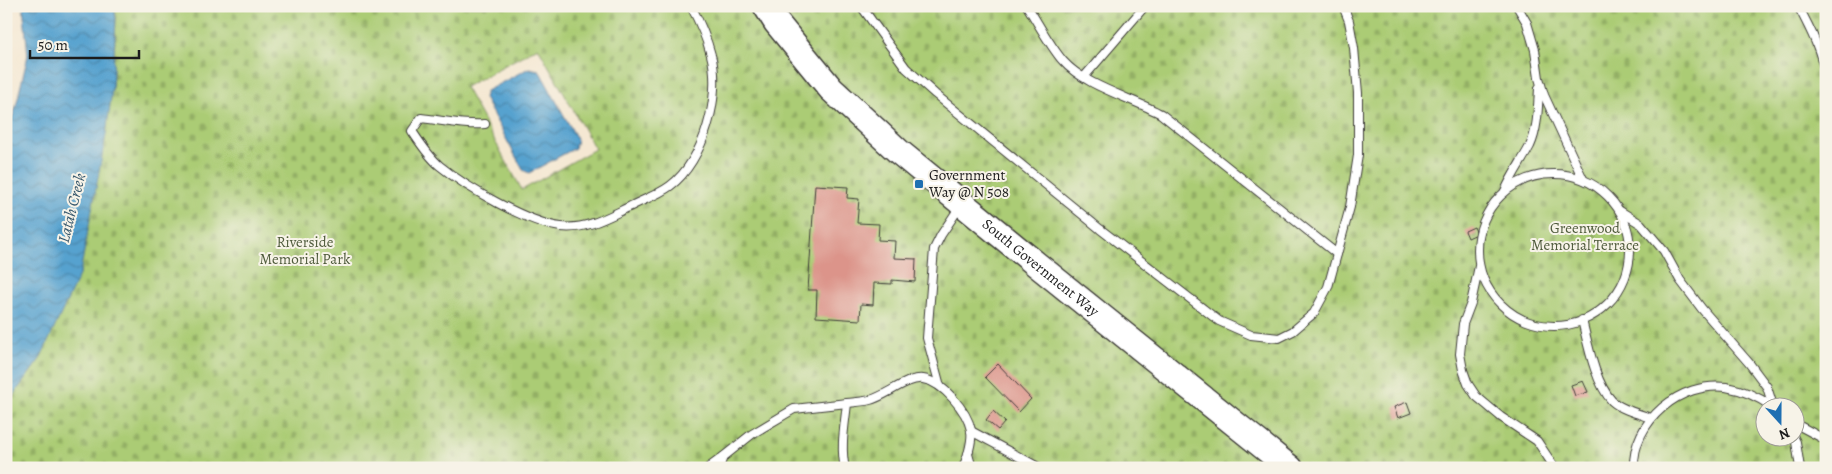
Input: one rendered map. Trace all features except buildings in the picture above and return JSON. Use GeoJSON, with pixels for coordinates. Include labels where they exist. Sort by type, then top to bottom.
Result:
{"type":"FeatureCollection","features":[{"type":"Feature","properties":{"kind":"main road","name":"South Government Way"},"geometry":{"type":"LineString","coordinates":[[766,6],[776,22],[831,89],[898,151],[1290,468]]}},
{"type":"Feature","properties":{"kind":"lane"},"geometry":{"type":"LineString","coordinates":[[485,124],[472,126],[450,121],[421,118],[412,131],[439,165],[486,196],[530,220],[562,228],[590,225],[670,186],[691,164],[713,111],[714,82],[712,57],[698,18],[691,6]]}},
{"type":"Feature","properties":{"kind":"lane"},"geometry":{"type":"LineString","coordinates":[[861,6],[906,68],[1100,229],[1219,321],[1251,335],[1279,338],[1293,331],[1314,313],[1328,287],[1350,207],[1358,155],[1358,93],[1354,48],[1349,21],[1343,6]]}},
{"type":"Feature","properties":{"kind":"lane"},"geometry":{"type":"LineString","coordinates":[[1027,6],[1064,62],[1084,77],[1107,90],[1140,103],[1161,114],[1337,254]]}},
{"type":"Feature","properties":{"kind":"lane"},"geometry":{"type":"LineString","coordinates":[[1084,77],[1145,6]]}},
{"type":"Feature","properties":{"kind":"lane"},"geometry":{"type":"LineString","coordinates":[[1517,6],[1527,23],[1535,50],[1539,78],[1547,104],[1583,179]]}},
{"type":"Feature","properties":{"kind":"lane"},"geometry":{"type":"LineString","coordinates":[[1798,6],[1824,64],[1826,80]]}},
{"type":"Feature","properties":{"kind":"lane"},"geometry":{"type":"LineString","coordinates":[[1505,191],[1524,179],[1542,174],[1560,174],[1583,179],[1594,184],[1608,196],[1620,211],[1627,227],[1630,245],[1629,263],[1624,280],[1614,296],[1602,309],[1582,320],[1569,324],[1555,326],[1528,322],[1516,316],[1495,298],[1487,287],[1480,266],[1477,247],[1483,221],[1505,191],[1513,173],[1531,144],[1538,112],[1539,78]]}},
{"type":"Feature","properties":{"kind":"lane"},"geometry":{"type":"LineString","coordinates":[[940,386],[928,338],[934,249],[962,204]]}},
{"type":"Feature","properties":{"kind":"lane"},"geometry":{"type":"LineString","coordinates":[[1620,211],[1641,224],[1664,252],[1680,280],[1696,302],[1749,363],[1766,388],[1769,396]]}},
{"type":"Feature","properties":{"kind":"lane"},"geometry":{"type":"LineString","coordinates":[[1480,266],[1475,278],[1471,303],[1463,324],[1460,354],[1462,370],[1476,396],[1501,417],[1537,441],[1555,468]]}},
{"type":"Feature","properties":{"kind":"lane"},"geometry":{"type":"LineString","coordinates":[[1582,320],[1601,384],[1612,401],[1624,408],[1652,418]]}},
{"type":"Feature","properties":{"kind":"lane"},"geometry":{"type":"LineString","coordinates":[[708,468],[752,434],[794,409],[870,400],[910,381],[923,379],[940,386],[964,414],[971,431],[968,454],[963,468]]}},
{"type":"Feature","properties":{"kind":"lane"},"geometry":{"type":"LineString","coordinates":[[1634,468],[1636,448],[1643,430],[1664,405],[1686,392],[1704,387],[1724,387],[1744,391],[1755,396]]}},
{"type":"Feature","properties":{"kind":"lane"},"geometry":{"type":"LineString","coordinates":[[845,468],[843,452],[847,403]]}},
{"type":"Feature","properties":{"kind":"lane"},"geometry":{"type":"LineString","coordinates":[[1804,428],[1826,440]]}},
{"type":"Feature","properties":{"kind":"lane"},"geometry":{"type":"LineString","coordinates":[[971,431],[1040,468]]}},
{"type":"Feature","properties":{"kind":"lane"},"geometry":{"type":"LineString","coordinates":[[1797,446],[1800,468]]}},
{"type":"Feature","properties":{"kind":"lane"},"geometry":{"type":"LineString","coordinates":[[968,454],[972,468]]}},
{"type":"Feature","properties":{"kind":"lane"},"geometry":{"type":"LineString","coordinates":[[719,468],[723,457]]}},
{"type":"Feature","properties":{"kind":"green space"},"geometry":{"type":"Polygon","coordinates":[[[114,6],[1826,6],[1826,468],[6,468],[6,405],[40,359],[112,90],[116,19],[114,6]],[[538,47],[465,87],[522,190],[595,149],[538,47]]]}},
{"type":"Feature","properties":{"kind":"water","name":"Latah Creek"},"geometry":{"type":"Polygon","coordinates":[[[23,6],[114,6],[116,19],[112,90],[106,135],[80,273],[40,359],[6,405],[6,134],[15,110],[28,55],[23,6]]]}},
{"type":"Feature","properties":{"kind":"water"},"geometry":{"type":"Polygon","coordinates":[[[529,68],[539,70],[577,139],[575,148],[529,173],[523,170],[484,98],[486,91],[529,68]]]}},
{"type":"Feature","properties":{"kind":"place","name":"Government Way @ N 508"},"geometry":{"type":"Point","coordinates":[919,184]}},
{"type":"Feature","properties":{"kind":"park label","name":"Greenwood Memorial Terrace"},"geometry":{"type":"Point","coordinates":[1585,236]}},
{"type":"Feature","properties":{"kind":"park label","name":"Riverside Memorial Park"},"geometry":{"type":"Point","coordinates":[305,250]}}]}
